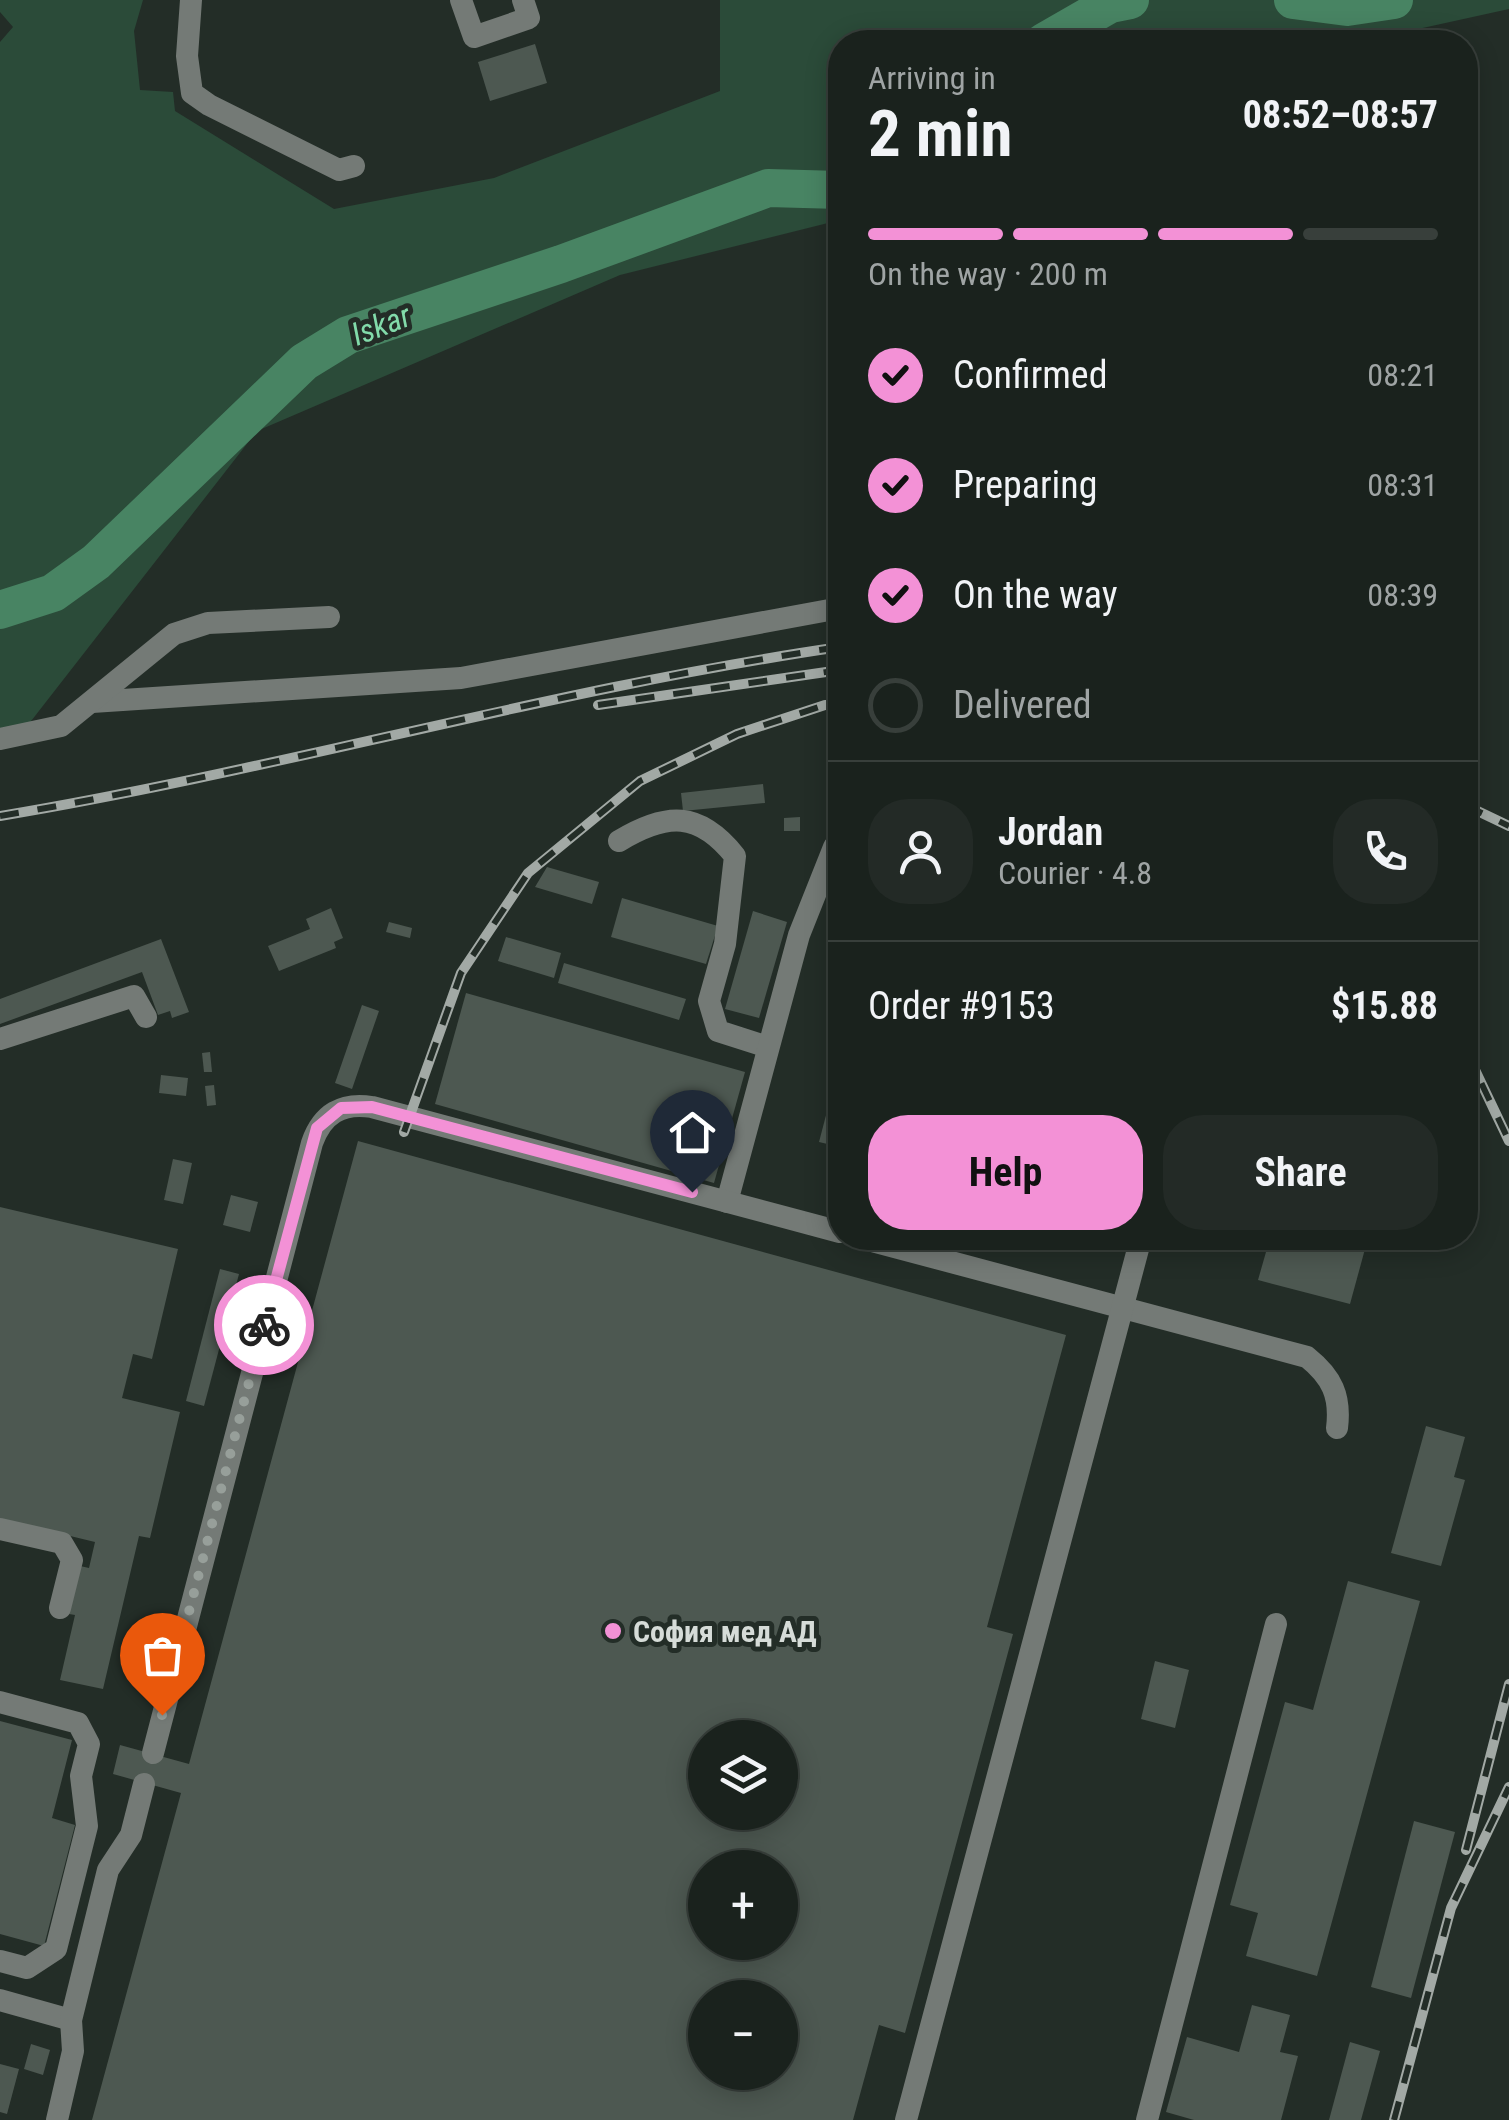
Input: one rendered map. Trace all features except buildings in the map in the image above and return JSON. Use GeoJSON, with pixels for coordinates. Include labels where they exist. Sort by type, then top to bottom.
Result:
{"type":"FeatureCollection","features":[{"type":"Feature","properties":{"kind":"street"},"geometry":{"type":"LineString","coordinates":[[192,0],[188,56],[192,92],[209,106],[339,170],[354,166]]}},
{"type":"Feature","properties":{"kind":"street"},"geometry":{"type":"LineString","coordinates":[[461,0],[474,37],[528,18],[522,0]]}},
{"type":"Feature","properties":{"kind":"street"},"geometry":{"type":"LineString","coordinates":[[92,702],[462,678],[828,610]]}},
{"type":"Feature","properties":{"kind":"street"},"geometry":{"type":"LineString","coordinates":[[0,739],[61,726],[174,634],[208,623],[329,617]]}},
{"type":"Feature","properties":{"kind":"street"},"geometry":{"type":"LineString","coordinates":[[619,841],[648,824],[682,821],[714,829],[735,856],[725,944],[708,1001],[718,1031],[768,1048]]}},
{"type":"Feature","properties":{"kind":"street"},"geometry":{"type":"LineString","coordinates":[[727,1202],[798,935],[828,862]]}},
{"type":"Feature","properties":{"kind":"street"},"geometry":{"type":"LineString","coordinates":[[0,1039],[134,996],[146,1017]]}},
{"type":"Feature","properties":{"kind":"street"},"geometry":{"type":"LineString","coordinates":[[152,1753],[312,1142],[327,1116],[356,1104],[372,1107],[828,1229]]}},
{"type":"Feature","properties":{"kind":"street"},"geometry":{"type":"LineString","coordinates":[[907,1250],[1307,1357],[1334,1387],[1339,1407],[1337,1428]]}},
{"type":"Feature","properties":{"kind":"street"},"geometry":{"type":"LineString","coordinates":[[906,2120],[1138,1250]]}},
{"type":"Feature","properties":{"kind":"street"},"geometry":{"type":"LineString","coordinates":[[0,1529],[62,1543],[72,1560],[60,1608]]}},
{"type":"Feature","properties":{"kind":"street"},"geometry":{"type":"LineString","coordinates":[[1147,2120],[1276,1624]]}},
{"type":"Feature","properties":{"kind":"street"},"geometry":{"type":"LineString","coordinates":[[0,1702],[78,1722],[90,1744],[81,1776],[87,1826],[56,1949],[27,1968],[0,1961]]}},
{"type":"Feature","properties":{"kind":"street"},"geometry":{"type":"LineString","coordinates":[[57,2120],[73,2052],[71,2020],[108,1870],[131,1835],[144,1784]]}},
{"type":"Feature","properties":{"kind":"street"},"geometry":{"type":"LineString","coordinates":[[0,2000],[71,2020]]}},
{"type":"Feature","properties":{"kind":"green space"},"geometry":{"type":"Polygon","coordinates":[[[0,0],[143,0],[134,31],[140,90],[173,92],[175,111],[334,209],[494,178],[720,91],[720,0],[1509,0],[1509,9],[1414,30],[828,30],[828,223],[620,275],[257,431],[28,725],[0,730],[0,42],[13,27],[0,12],[0,0]]]}},
{"type":"Feature","properties":{"kind":"waterway","name":"Iskar"},"geometry":{"type":"LineString","coordinates":[[1065,30],[1110,4],[1130,0]]}},
{"type":"Feature","properties":{"kind":"waterway","name":"Iskar"},"geometry":{"type":"LineString","coordinates":[[1293,0],[1347,7],[1394,0]]}},
{"type":"Feature","properties":{"kind":"waterway","name":"Iskar"},"geometry":{"type":"LineString","coordinates":[[0,610],[53,593],[96,562],[304,362],[348,335],[561,264],[768,188],[828,190]]}},
{"type":"Feature","properties":{"kind":"railway"},"geometry":{"type":"LineString","coordinates":[[0,816],[210,776],[629,684],[828,649]]}},
{"type":"Feature","properties":{"kind":"railway"},"geometry":{"type":"LineString","coordinates":[[598,705],[828,672]]}},
{"type":"Feature","properties":{"kind":"railway"},"geometry":{"type":"LineString","coordinates":[[404,1132],[461,973],[528,873],[640,781],[737,734],[828,705]]}},
{"type":"Feature","properties":{"kind":"railway"},"geometry":{"type":"LineString","coordinates":[[1478,811],[1509,826]]}},
{"type":"Feature","properties":{"kind":"railway"},"geometry":{"type":"LineString","coordinates":[[1478,1076],[1509,1141]]}},
{"type":"Feature","properties":{"kind":"railway"},"geometry":{"type":"LineString","coordinates":[[1466,1850],[1509,1684]]}},
{"type":"Feature","properties":{"kind":"railway"},"geometry":{"type":"LineString","coordinates":[[1394,2120],[1451,1908],[1509,1787]]}},
{"type":"Feature","properties":{"kind":"way so far"},"geometry":{"type":"LineString","coordinates":[[162,1715],[264,1325]]}},
{"type":"Feature","properties":{"kind":"place","name":"София мед АД"},"geometry":{"type":"Point","coordinates":[613,1631]}},
{"type":"Feature","properties":{"kind":"route"},"geometry":{"type":"LineString","coordinates":[[264,1325],[312,1142],[327,1116],[341,1108],[356,1104],[372,1107],[692,1192]]}}]}
